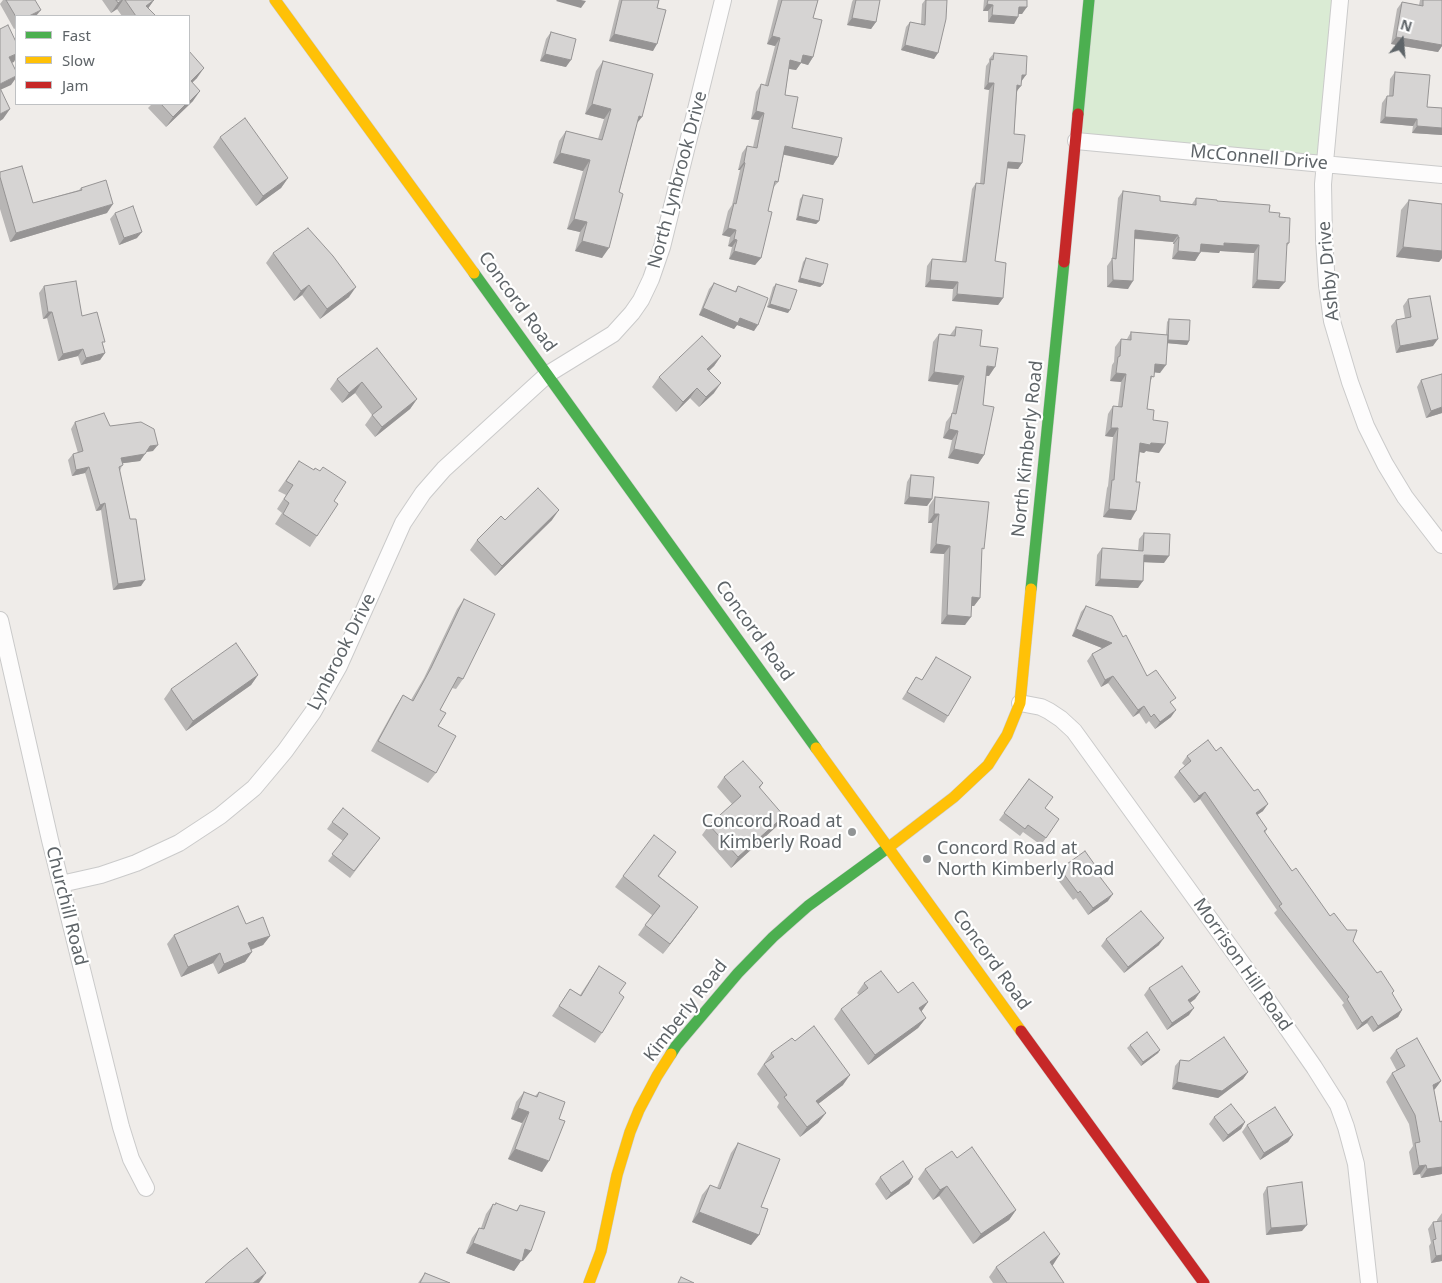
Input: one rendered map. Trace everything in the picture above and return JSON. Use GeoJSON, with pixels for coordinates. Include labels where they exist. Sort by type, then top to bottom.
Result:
{"type":"FeatureCollection","features":[{"type":"Feature","properties":{"kind":"main road","name":"Concord Road"},"geometry":{"type":"LineString","coordinates":[[275,0],[548,374],[888,848],[1204,1283]]}},
{"type":"Feature","properties":{"kind":"main road","name":"North Kimberly Road"},"geometry":{"type":"LineString","coordinates":[[888,848],[954,797],[988,765],[1007,735],[1020,703],[1089,0]]}},
{"type":"Feature","properties":{"kind":"main road","name":"Kimberly Road"},"geometry":{"type":"LineString","coordinates":[[590,1283],[601,1251],[617,1175],[630,1132],[657,1076],[676,1046],[738,972],[772,937],[808,906],[888,848]]}},
{"type":"Feature","properties":{"kind":"street","name":"North Lynbrook Drive"},"geometry":{"type":"LineString","coordinates":[[548,374],[613,334],[641,300],[651,279],[662,247],[724,0]]}},
{"type":"Feature","properties":{"kind":"street","name":"Ashby Drive"},"geometry":{"type":"LineString","coordinates":[[1340,0],[1322,184],[1327,285],[1332,321],[1350,382],[1366,426],[1385,464],[1405,497],[1442,545]]}},
{"type":"Feature","properties":{"kind":"street","name":"McConnell Drive"},"geometry":{"type":"LineString","coordinates":[[1076,141],[1442,175]]}},
{"type":"Feature","properties":{"kind":"street","name":"Lynbrook Drive"},"geometry":{"type":"LineString","coordinates":[[61,884],[101,875],[136,863],[179,843],[220,816],[254,788],[286,751],[313,712],[339,666],[403,523],[423,493],[444,469],[548,374]]}},
{"type":"Feature","properties":{"kind":"street","name":"Churchill Road"},"geometry":{"type":"LineString","coordinates":[[0,620],[47,830],[121,1127],[132,1159],[146,1188]]}},
{"type":"Feature","properties":{"kind":"street","name":"Morrison Hill Road"},"geometry":{"type":"LineString","coordinates":[[1020,703],[1049,711],[1074,731],[1252,977],[1338,1105],[1356,1164],[1369,1283]]}},
{"type":"Feature","properties":{"kind":"green space"},"geometry":{"type":"Polygon","coordinates":[[[1092,0],[1336,0],[1323,160],[1080,137],[1092,0]]]}},
{"type":"Feature","properties":{"kind":"building"},"geometry":{"type":"Polygon","coordinates":[[[6,0],[35,0],[41,10],[31,15],[15,15],[6,0]]]}},
{"type":"Feature","properties":{"kind":"building"},"geometry":{"type":"Polygon","coordinates":[[[125,0],[154,0],[146,6],[155,15],[135,15],[125,0]]]}},
{"type":"Feature","properties":{"kind":"building"},"geometry":{"type":"Polygon","coordinates":[[[622,0],[659,0],[657,8],[666,10],[657,44],[614,34],[622,0]]]}},
{"type":"Feature","properties":{"kind":"building"},"geometry":{"type":"Polygon","coordinates":[[[782,0],[818,0],[813,18],[822,20],[813,57],[803,55],[801,63],[790,60],[785,95],[798,97],[792,128],[842,138],[838,157],[785,146],[778,182],[775,181],[768,211],[772,212],[761,258],[734,251],[737,240],[734,239],[736,230],[728,228],[734,203],[736,204],[747,146],[757,148],[764,113],[756,111],[761,84],[768,86],[780,38],[772,36],[782,0]]]}},
{"type":"Feature","properties":{"kind":"building"},"geometry":{"type":"Polygon","coordinates":[[[856,0],[880,0],[876,22],[852,18],[856,0]]]}},
{"type":"Feature","properties":{"kind":"building"},"geometry":{"type":"Polygon","coordinates":[[[926,0],[947,0],[946,19],[938,53],[905,45],[910,22],[925,25],[926,0]]]}},
{"type":"Feature","properties":{"kind":"building"},"geometry":{"type":"Polygon","coordinates":[[[988,0],[1027,0],[1027,7],[1019,7],[1018,17],[992,15],[993,5],[987,4],[988,0]]]}},
{"type":"Feature","properties":{"kind":"building"},"geometry":{"type":"Polygon","coordinates":[[[1423,0],[1442,0],[1442,45],[1396,37],[1402,2],[1423,6],[1423,0]]]}},
{"type":"Feature","properties":{"kind":"building"},"geometry":{"type":"Polygon","coordinates":[[[8,25],[15,40],[15,54],[9,57],[15,69],[15,76],[0,84],[0,29],[8,25]]]}},
{"type":"Feature","properties":{"kind":"building"},"geometry":{"type":"Polygon","coordinates":[[[551,32],[576,39],[571,60],[545,54],[551,32]]]}},
{"type":"Feature","properties":{"kind":"building"},"geometry":{"type":"Polygon","coordinates":[[[190,52],[204,68],[191,81],[200,91],[190,101],[190,52]]]}},
{"type":"Feature","properties":{"kind":"building"},"geometry":{"type":"Polygon","coordinates":[[[994,53],[1027,56],[1026,75],[1022,75],[1021,86],[1017,85],[1014,134],[1025,135],[1022,163],[1008,162],[995,261],[1006,263],[1003,298],[957,294],[958,282],[930,280],[932,259],[966,262],[976,183],[984,184],[994,83],[988,83],[991,59],[993,60],[994,53]]]}},
{"type":"Feature","properties":{"kind":"building"},"geometry":{"type":"Polygon","coordinates":[[[603,61],[653,74],[642,117],[639,116],[619,192],[623,194],[609,248],[582,241],[587,222],[574,219],[590,160],[560,153],[566,131],[602,140],[611,109],[592,104],[603,61]]]}},
{"type":"Feature","properties":{"kind":"building"},"geometry":{"type":"Polygon","coordinates":[[[1395,72],[1430,75],[1427,107],[1442,108],[1442,128],[1417,126],[1417,119],[1385,117],[1387,96],[1393,96],[1395,72]]]}},
{"type":"Feature","properties":{"kind":"building"},"geometry":{"type":"Polygon","coordinates":[[[0,88],[10,109],[0,114],[0,88]]]}},
{"type":"Feature","properties":{"kind":"building"},"geometry":{"type":"Polygon","coordinates":[[[162,105],[185,105],[173,117],[162,105]]]}},
{"type":"Feature","properties":{"kind":"building"},"geometry":{"type":"Polygon","coordinates":[[[245,118],[288,178],[263,196],[220,137],[245,118]]]}},
{"type":"Feature","properties":{"kind":"building"},"geometry":{"type":"Polygon","coordinates":[[[22,166],[33,203],[82,190],[81,188],[106,180],[113,204],[16,233],[0,172],[22,166]]]}},
{"type":"Feature","properties":{"kind":"building"},"geometry":{"type":"Polygon","coordinates":[[[1123,191],[1160,196],[1160,201],[1196,205],[1196,198],[1270,205],[1269,212],[1280,213],[1279,217],[1290,218],[1285,282],[1257,280],[1259,245],[1224,243],[1224,246],[1201,244],[1200,253],[1178,251],[1178,235],[1135,230],[1133,281],[1113,280],[1112,258],[1116,259],[1123,191]]]}},
{"type":"Feature","properties":{"kind":"building"},"geometry":{"type":"Polygon","coordinates":[[[803,195],[823,199],[819,221],[798,216],[803,195]]]}},
{"type":"Feature","properties":{"kind":"building"},"geometry":{"type":"Polygon","coordinates":[[[1409,200],[1442,204],[1442,251],[1403,247],[1409,200]]]}},
{"type":"Feature","properties":{"kind":"building"},"geometry":{"type":"Polygon","coordinates":[[[133,206],[142,232],[124,238],[115,213],[133,206]]]}},
{"type":"Feature","properties":{"kind":"building"},"geometry":{"type":"Polygon","coordinates":[[[308,228],[333,256],[356,287],[327,309],[309,285],[301,291],[273,253],[308,228]]]}},
{"type":"Feature","properties":{"kind":"building"},"geometry":{"type":"Polygon","coordinates":[[[806,258],[828,264],[823,284],[800,278],[806,258]]]}},
{"type":"Feature","properties":{"kind":"building"},"geometry":{"type":"Polygon","coordinates":[[[76,281],[82,316],[97,312],[105,342],[102,342],[105,353],[86,358],[83,349],[63,354],[52,312],[48,312],[44,286],[76,281]]]}},
{"type":"Feature","properties":{"kind":"building"},"geometry":{"type":"Polygon","coordinates":[[[714,283],[736,292],[738,286],[768,298],[758,325],[740,318],[738,323],[703,308],[714,283]]]}},
{"type":"Feature","properties":{"kind":"building"},"geometry":{"type":"Polygon","coordinates":[[[776,284],[797,290],[790,310],[770,304],[776,284]]]}},
{"type":"Feature","properties":{"kind":"building"},"geometry":{"type":"Polygon","coordinates":[[[1430,296],[1438,339],[1400,346],[1396,320],[1411,317],[1408,299],[1430,296]]]}},
{"type":"Feature","properties":{"kind":"building"},"geometry":{"type":"Polygon","coordinates":[[[1169,319],[1190,320],[1189,341],[1168,340],[1169,319]]]}},
{"type":"Feature","properties":{"kind":"building"},"geometry":{"type":"Polygon","coordinates":[[[956,327],[982,330],[980,346],[998,348],[995,367],[987,366],[983,405],[994,407],[984,455],[954,449],[958,431],[949,429],[952,413],[956,414],[964,376],[934,372],[939,334],[955,336],[956,327]]]}},
{"type":"Feature","properties":{"kind":"building"},"geometry":{"type":"Polygon","coordinates":[[[1131,332],[1168,335],[1166,365],[1155,364],[1154,377],[1151,376],[1147,409],[1154,410],[1153,420],[1168,422],[1165,444],[1151,443],[1150,445],[1140,443],[1136,482],[1140,482],[1136,511],[1109,509],[1112,480],[1114,480],[1118,428],[1111,428],[1113,406],[1122,407],[1126,374],[1116,373],[1121,339],[1131,340],[1131,332]]]}},
{"type":"Feature","properties":{"kind":"building"},"geometry":{"type":"Polygon","coordinates":[[[702,336],[721,356],[707,369],[721,383],[706,397],[697,388],[683,402],[659,377],[702,336]]]}},
{"type":"Feature","properties":{"kind":"building"},"geometry":{"type":"Polygon","coordinates":[[[377,348],[417,399],[382,427],[372,415],[382,407],[362,382],[349,393],[337,379],[377,348]]]}},
{"type":"Feature","properties":{"kind":"building"},"geometry":{"type":"Polygon","coordinates":[[[1442,374],[1442,407],[1431,411],[1421,380],[1442,374]]]}},
{"type":"Feature","properties":{"kind":"building"},"geometry":{"type":"Polygon","coordinates":[[[104,413],[110,426],[141,422],[154,429],[158,445],[150,446],[145,454],[121,458],[123,465],[119,467],[130,519],[136,519],[145,580],[118,584],[105,503],[100,505],[89,467],[76,470],[73,454],[83,451],[75,422],[104,413]]]}},
{"type":"Feature","properties":{"kind":"building"},"geometry":{"type":"Polygon","coordinates":[[[299,461],[314,470],[315,468],[320,471],[323,467],[346,482],[334,501],[338,504],[317,536],[283,514],[289,503],[284,499],[293,485],[286,481],[299,461]]]}},
{"type":"Feature","properties":{"kind":"building"},"geometry":{"type":"Polygon","coordinates":[[[911,475],[934,477],[932,499],[909,497],[911,475]]]}},
{"type":"Feature","properties":{"kind":"building"},"geometry":{"type":"Polygon","coordinates":[[[538,488],[559,510],[502,566],[477,540],[501,516],[505,520],[538,488]]]}},
{"type":"Feature","properties":{"kind":"building"},"geometry":{"type":"Polygon","coordinates":[[[935,497],[989,502],[984,549],[982,548],[980,598],[972,597],[971,617],[947,615],[950,546],[936,544],[939,514],[934,514],[935,497]]]}},
{"type":"Feature","properties":{"kind":"building"},"geometry":{"type":"Polygon","coordinates":[[[1144,533],[1170,534],[1169,556],[1144,555],[1143,581],[1100,579],[1102,548],[1143,551],[1144,533]]]}},
{"type":"Feature","properties":{"kind":"building"},"geometry":{"type":"Polygon","coordinates":[[[464,599],[495,614],[463,679],[458,677],[440,710],[446,713],[438,726],[456,736],[436,773],[378,741],[403,695],[413,701],[464,599]]]}},
{"type":"Feature","properties":{"kind":"building"},"geometry":{"type":"Polygon","coordinates":[[[1086,606],[1112,616],[1123,637],[1126,635],[1147,676],[1156,670],[1176,698],[1170,702],[1176,710],[1160,722],[1154,714],[1151,717],[1144,706],[1138,710],[1113,676],[1105,680],[1092,654],[1112,643],[1076,629],[1086,606]]]}},
{"type":"Feature","properties":{"kind":"building"},"geometry":{"type":"Polygon","coordinates":[[[236,643],[258,675],[193,721],[171,689],[236,643]]]}},
{"type":"Feature","properties":{"kind":"building"},"geometry":{"type":"Polygon","coordinates":[[[936,657],[971,677],[948,716],[907,692],[916,677],[922,680],[936,657]]]}},
{"type":"Feature","properties":{"kind":"building"},"geometry":{"type":"Polygon","coordinates":[[[1208,740],[1216,751],[1221,747],[1254,791],[1258,789],[1268,804],[1256,813],[1267,829],[1264,831],[1292,871],[1296,868],[1330,916],[1334,913],[1347,930],[1357,930],[1353,941],[1377,973],[1381,971],[1394,991],[1392,993],[1402,1010],[1378,1026],[1372,1016],[1362,1023],[1347,999],[1349,997],[1279,906],[1282,904],[1205,792],[1199,796],[1179,771],[1191,761],[1187,756],[1208,740]]]}},
{"type":"Feature","properties":{"kind":"building"},"geometry":{"type":"Polygon","coordinates":[[[743,761],[763,783],[759,787],[784,816],[738,857],[709,825],[741,796],[724,777],[743,761]]]}},
{"type":"Feature","properties":{"kind":"building"},"geometry":{"type":"Polygon","coordinates":[[[1029,779],[1053,797],[1045,808],[1059,819],[1046,838],[1028,825],[1025,829],[1004,813],[1029,779]]]}},
{"type":"Feature","properties":{"kind":"building"},"geometry":{"type":"Polygon","coordinates":[[[343,808],[380,838],[354,871],[332,854],[348,834],[332,822],[343,808]]]}},
{"type":"Feature","properties":{"kind":"building"},"geometry":{"type":"Polygon","coordinates":[[[654,835],[676,852],[658,876],[698,907],[670,944],[645,925],[660,906],[623,876],[654,835]]]}},
{"type":"Feature","properties":{"kind":"building"},"geometry":{"type":"Polygon","coordinates":[[[1085,851],[1102,875],[1100,877],[1113,894],[1093,908],[1080,891],[1078,893],[1060,869],[1085,851]]]}},
{"type":"Feature","properties":{"kind":"building"},"geometry":{"type":"Polygon","coordinates":[[[238,906],[246,924],[263,917],[270,936],[248,943],[252,952],[224,964],[220,953],[188,967],[174,935],[238,906]]]}},
{"type":"Feature","properties":{"kind":"building"},"geometry":{"type":"Polygon","coordinates":[[[1141,911],[1164,938],[1128,967],[1106,939],[1141,911]]]}},
{"type":"Feature","properties":{"kind":"building"},"geometry":{"type":"Polygon","coordinates":[[[599,966],[626,983],[619,993],[624,997],[602,1033],[559,1006],[570,989],[581,996],[599,966]]]}},
{"type":"Feature","properties":{"kind":"building"},"geometry":{"type":"Polygon","coordinates":[[[1182,966],[1200,992],[1188,1000],[1194,1008],[1172,1023],[1149,988],[1182,966]]]}},
{"type":"Feature","properties":{"kind":"building"},"geometry":{"type":"Polygon","coordinates":[[[881,971],[898,993],[913,982],[928,1002],[919,1008],[926,1018],[875,1055],[841,1009],[868,988],[864,983],[881,971]]]}},
{"type":"Feature","properties":{"kind":"building"},"geometry":{"type":"Polygon","coordinates":[[[814,1026],[850,1075],[816,1101],[826,1113],[807,1127],[784,1097],[787,1095],[764,1064],[774,1057],[771,1053],[792,1038],[795,1041],[814,1026]]]}},
{"type":"Feature","properties":{"kind":"building"},"geometry":{"type":"Polygon","coordinates":[[[1147,1032],[1160,1050],[1143,1062],[1130,1045],[1147,1032]]]}},
{"type":"Feature","properties":{"kind":"building"},"geometry":{"type":"Polygon","coordinates":[[[1224,1037],[1248,1072],[1222,1091],[1177,1082],[1180,1060],[1189,1061],[1224,1037]]]}},
{"type":"Feature","properties":{"kind":"building"},"geometry":{"type":"Polygon","coordinates":[[[1417,1038],[1441,1081],[1433,1085],[1440,1122],[1442,1121],[1442,1167],[1427,1169],[1426,1165],[1419,1166],[1415,1143],[1420,1142],[1415,1115],[1392,1073],[1405,1066],[1396,1050],[1417,1038]]]}},
{"type":"Feature","properties":{"kind":"building"},"geometry":{"type":"Polygon","coordinates":[[[524,1092],[537,1097],[539,1092],[565,1102],[559,1119],[565,1121],[549,1161],[515,1149],[529,1112],[518,1108],[524,1092]]]}},
{"type":"Feature","properties":{"kind":"building"},"geometry":{"type":"Polygon","coordinates":[[[1231,1104],[1245,1122],[1228,1135],[1214,1117],[1231,1104]]]}},
{"type":"Feature","properties":{"kind":"building"},"geometry":{"type":"Polygon","coordinates":[[[1275,1107],[1293,1135],[1264,1153],[1247,1125],[1275,1107]]]}},
{"type":"Feature","properties":{"kind":"building"},"geometry":{"type":"Polygon","coordinates":[[[738,1143],[780,1159],[761,1207],[768,1209],[759,1235],[699,1212],[710,1185],[720,1189],[738,1143]]]}},
{"type":"Feature","properties":{"kind":"building"},"geometry":{"type":"Polygon","coordinates":[[[972,1147],[1016,1210],[981,1234],[947,1186],[940,1190],[925,1169],[952,1151],[957,1158],[972,1147]]]}},
{"type":"Feature","properties":{"kind":"building"},"geometry":{"type":"Polygon","coordinates":[[[903,1161],[913,1177],[891,1193],[880,1177],[903,1161]]]}},
{"type":"Feature","properties":{"kind":"building"},"geometry":{"type":"Polygon","coordinates":[[[1302,1182],[1307,1225],[1271,1228],[1267,1187],[1302,1182]]]}},
{"type":"Feature","properties":{"kind":"building"},"geometry":{"type":"Polygon","coordinates":[[[496,1203],[517,1211],[520,1205],[545,1212],[531,1251],[525,1249],[522,1261],[473,1243],[479,1228],[484,1229],[493,1204],[495,1205],[496,1203]]]}},
{"type":"Feature","properties":{"kind":"building"},"geometry":{"type":"Polygon","coordinates":[[[1442,1221],[1442,1255],[1436,1256],[1433,1240],[1436,1239],[1433,1222],[1442,1221]]]}},
{"type":"Feature","properties":{"kind":"building"},"geometry":{"type":"Polygon","coordinates":[[[1044,1232],[1060,1254],[1050,1262],[1064,1283],[1007,1283],[996,1267],[1044,1232]]]}},
{"type":"Feature","properties":{"kind":"building"},"geometry":{"type":"Polygon","coordinates":[[[247,1248],[266,1273],[253,1283],[205,1283],[229,1262],[247,1248]]]}},
{"type":"Feature","properties":{"kind":"building"},"geometry":{"type":"Polygon","coordinates":[[[425,1273],[450,1283],[420,1283],[425,1273]]]}},
{"type":"Feature","properties":{"kind":"building"},"geometry":{"type":"Polygon","coordinates":[[[681,1277],[694,1283],[678,1283],[681,1277]]]}},
{"type":"Feature","properties":{"kind":"traffic: fast"},"geometry":{"type":"LineString","coordinates":[[1078,114],[1089,0]]}},
{"type":"Feature","properties":{"kind":"traffic: fast"},"geometry":{"type":"LineString","coordinates":[[1031,589],[1064,262]]}},
{"type":"Feature","properties":{"kind":"traffic: fast"},"geometry":{"type":"LineString","coordinates":[[474,273],[816,748]]}},
{"type":"Feature","properties":{"kind":"traffic: fast"},"geometry":{"type":"LineString","coordinates":[[671,1054],[738,973],[773,937],[808,906],[889,847]]}},
{"type":"Feature","properties":{"kind":"traffic: slow"},"geometry":{"type":"LineString","coordinates":[[275,0],[474,273]]}},
{"type":"Feature","properties":{"kind":"traffic: slow"},"geometry":{"type":"LineString","coordinates":[[889,847],[954,797],[988,765],[1007,735],[1020,703],[1031,589]]}},
{"type":"Feature","properties":{"kind":"traffic: slow"},"geometry":{"type":"LineString","coordinates":[[816,748],[1021,1031]]}},
{"type":"Feature","properties":{"kind":"traffic: slow"},"geometry":{"type":"LineString","coordinates":[[589,1283],[601,1251],[617,1175],[630,1132],[639,1110],[671,1054]]}},
{"type":"Feature","properties":{"kind":"traffic: jam"},"geometry":{"type":"LineString","coordinates":[[1064,262],[1078,114]]}},
{"type":"Feature","properties":{"kind":"traffic: jam"},"geometry":{"type":"LineString","coordinates":[[1021,1031],[1204,1283]]}},
{"type":"Feature","properties":{"kind":"place","name":"Concord Road at Kimberly Road"},"geometry":{"type":"Point","coordinates":[852,832]}},
{"type":"Feature","properties":{"kind":"place","name":"Concord Road at North Kimberly Road"},"geometry":{"type":"Point","coordinates":[927,859]}}]}
